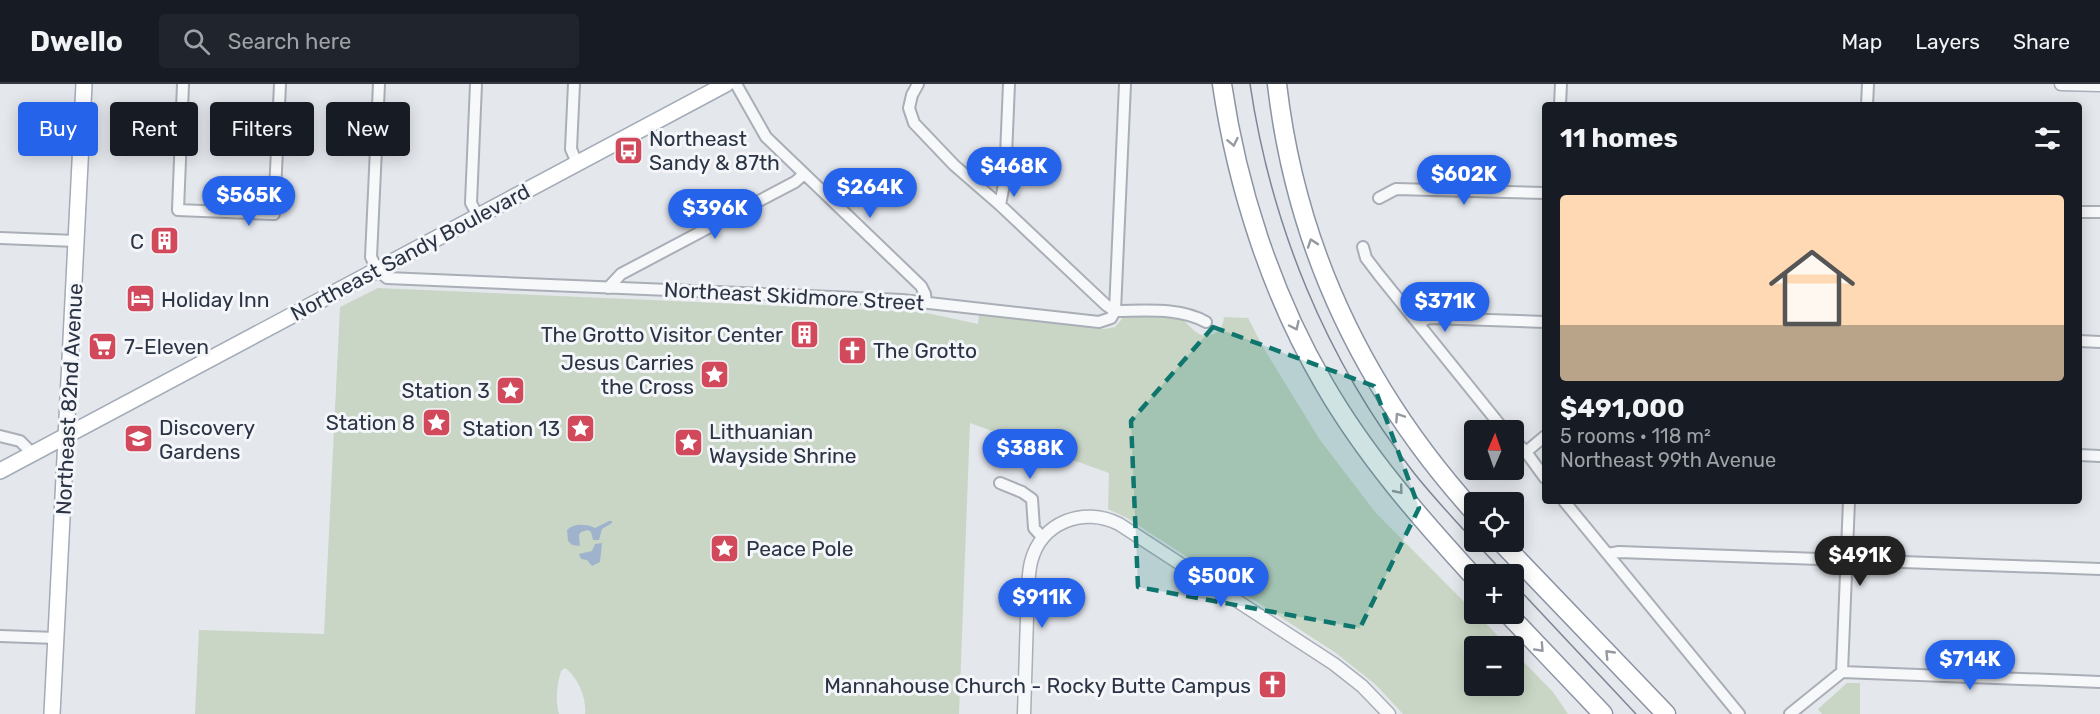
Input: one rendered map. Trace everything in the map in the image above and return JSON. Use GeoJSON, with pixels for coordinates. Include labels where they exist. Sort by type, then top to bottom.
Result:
{"type":"FeatureCollection","features":[{"type":"Feature","properties":{"kind":"highway"},"geometry":{"type":"LineString","coordinates":[[1222,84],[1235,152],[1251,213],[1280,291],[1310,357],[1336,402],[1395,486],[1464,565]]}},
{"type":"Feature","properties":{"kind":"highway"},"geometry":{"type":"LineString","coordinates":[[1277,84],[1281,117],[1302,209],[1337,306],[1386,398],[1412,436],[1464,500]]}},
{"type":"Feature","properties":{"kind":"highway"},"geometry":{"type":"LineString","coordinates":[[1281,117],[1288,98],[1289,84]]}},
{"type":"Feature","properties":{"kind":"highway"},"geometry":{"type":"LineString","coordinates":[[1511,552],[1666,714]]}},
{"type":"Feature","properties":{"kind":"highway"},"geometry":{"type":"LineString","coordinates":[[1517,624],[1603,714]]}},
{"type":"Feature","properties":{"kind":"highway"},"geometry":{"type":"LineString","coordinates":[[1572,683],[1577,702],[1587,714]]}},
{"type":"Feature","properties":{"kind":"main road","name":"Northeast 82nd Avenue"},"geometry":{"type":"LineString","coordinates":[[52,714],[84,84]]}},
{"type":"Feature","properties":{"kind":"main road","name":"Northeast Sandy Boulevard"},"geometry":{"type":"LineString","coordinates":[[0,471],[726,84]]}},
{"type":"Feature","properties":{"kind":"street"},"geometry":{"type":"LineString","coordinates":[[183,84],[178,210],[274,214],[280,84]]}},
{"type":"Feature","properties":{"kind":"street"},"geometry":{"type":"LineString","coordinates":[[377,269],[371,255],[379,84]]}},
{"type":"Feature","properties":{"kind":"street"},"geometry":{"type":"LineString","coordinates":[[476,84],[471,203],[478,216]]}},
{"type":"Feature","properties":{"kind":"street"},"geometry":{"type":"LineString","coordinates":[[574,84],[571,149],[577,163]]}},
{"type":"Feature","properties":{"kind":"street"},"geometry":{"type":"LineString","coordinates":[[736,84],[766,137],[921,286],[926,302]]}},
{"type":"Feature","properties":{"kind":"street"},"geometry":{"type":"LineString","coordinates":[[918,84],[909,108],[914,123],[954,165],[1106,305],[1115,310],[1125,84]]}},
{"type":"Feature","properties":{"kind":"street"},"geometry":{"type":"LineString","coordinates":[[1000,205],[1005,179],[1009,84]]}},
{"type":"Feature","properties":{"kind":"street"},"geometry":{"type":"LineString","coordinates":[[1560,102],[1561,84]]}},
{"type":"Feature","properties":{"kind":"street"},"geometry":{"type":"LineString","coordinates":[[1867,102],[1868,84]]}},
{"type":"Feature","properties":{"kind":"street"},"geometry":{"type":"LineString","coordinates":[[2061,84],[2100,85]]}},
{"type":"Feature","properties":{"kind":"street"},"geometry":{"type":"LineString","coordinates":[[608,288],[621,274],[795,182],[803,175]]}},
{"type":"Feature","properties":{"kind":"street"},"geometry":{"type":"LineString","coordinates":[[1379,198],[1396,189],[1542,193]]}},
{"type":"Feature","properties":{"kind":"street"},"geometry":{"type":"LineString","coordinates":[[2082,212],[2100,212]]}},
{"type":"Feature","properties":{"kind":"street"},"geometry":{"type":"LineString","coordinates":[[0,238],[76,242]]}},
{"type":"Feature","properties":{"kind":"street"},"geometry":{"type":"LineString","coordinates":[[1363,248],[1366,258],[1379,275],[1496,420]]}},
{"type":"Feature","properties":{"kind":"street","name":"Northeast Skidmore Street"},"geometry":{"type":"LineString","coordinates":[[377,269],[384,276],[392,279],[926,302],[1099,322],[1111,318],[1115,310],[1176,312],[1206,322]]}},
{"type":"Feature","properties":{"kind":"street"},"geometry":{"type":"LineString","coordinates":[[1418,322],[1430,318],[1542,322]]}},
{"type":"Feature","properties":{"kind":"street"},"geometry":{"type":"LineString","coordinates":[[2082,342],[2100,342]]}},
{"type":"Feature","properties":{"kind":"street"},"geometry":{"type":"LineString","coordinates":[[0,436],[20,441],[33,454]]}},
{"type":"Feature","properties":{"kind":"street"},"geometry":{"type":"LineString","coordinates":[[1542,439],[1526,452],[1542,474]]}},
{"type":"Feature","properties":{"kind":"street"},"geometry":{"type":"LineString","coordinates":[[2082,455],[2100,456]]}},
{"type":"Feature","properties":{"kind":"street"},"geometry":{"type":"LineString","coordinates":[[1000,483],[1029,495],[1034,504],[1034,528],[1043,538]]}},
{"type":"Feature","properties":{"kind":"street"},"geometry":{"type":"LineString","coordinates":[[1566,504],[1739,714]]}},
{"type":"Feature","properties":{"kind":"street"},"geometry":{"type":"LineString","coordinates":[[1842,672],[1849,504]]}},
{"type":"Feature","properties":{"kind":"street"},"geometry":{"type":"LineString","coordinates":[[1024,714],[1030,569],[1034,554],[1043,538],[1058,524],[1072,518],[1095,516],[1113,521],[1339,668],[1362,686],[1389,714]]}},
{"type":"Feature","properties":{"kind":"street"},"geometry":{"type":"LineString","coordinates":[[1608,554],[1619,552],[2100,569]]}},
{"type":"Feature","properties":{"kind":"street"},"geometry":{"type":"LineString","coordinates":[[0,636],[56,638]]}},
{"type":"Feature","properties":{"kind":"street"},"geometry":{"type":"LineString","coordinates":[[1790,714],[1842,672],[2100,682]]}},
{"type":"Feature","properties":{"kind":"highlighted area"},"geometry":{"type":"Polygon","coordinates":[[[1213,327],[1374,386],[1419,508],[1360,628],[1138,587],[1131,421],[1213,327]]]}},
{"type":"Feature","properties":{"kind":"green space"},"geometry":{"type":"Polygon","coordinates":[[[378,288],[922,312],[978,324],[979,315],[1104,329],[1115,327],[1127,313],[1157,314],[1180,318],[1198,333],[1209,336],[1219,330],[1224,317],[1248,318],[1263,347],[1320,440],[1376,513],[1464,602],[1464,624],[1486,624],[1498,636],[1464,636],[1464,696],[1524,696],[1524,662],[1553,692],[1568,714],[1403,714],[1376,685],[1336,653],[1127,518],[1108,509],[1109,473],[970,423],[959,714],[585,714],[585,702],[581,689],[565,668],[561,671],[558,687],[559,714],[195,714],[199,630],[324,634],[340,307],[378,288]]]}},
{"type":"Feature","properties":{"kind":"green space"},"geometry":{"type":"Polygon","coordinates":[[[1847,683],[1860,683],[1860,714],[1822,714],[1818,709],[1847,683]]]}},
{"type":"Feature","properties":{"kind":"water"},"geometry":{"type":"Polygon","coordinates":[[[609,521],[612,523],[602,529],[599,540],[593,540],[588,530],[579,535],[580,546],[572,545],[568,541],[567,530],[573,526],[595,528],[609,521]]]}},
{"type":"Feature","properties":{"kind":"water"},"geometry":{"type":"Polygon","coordinates":[[[602,543],[600,562],[592,566],[587,560],[581,559],[579,554],[592,551],[595,544],[602,543]]]}},
{"type":"Feature","properties":{"kind":"tram line"},"geometry":{"type":"LineString","coordinates":[[1250,84],[1259,137],[1272,188],[1307,289],[1329,337],[1354,384],[1414,473],[1496,564]]}},
{"type":"Feature","properties":{"kind":"tram line"},"geometry":{"type":"LineString","coordinates":[[1524,595],[1636,714]]}},
{"type":"Feature","properties":{"kind":"place","name":"Northeast Sandy & 87th"},"geometry":{"type":"Point","coordinates":[628,150]}},
{"type":"Feature","properties":{"kind":"place","name":"C"},"geometry":{"type":"Point","coordinates":[165,241]}},
{"type":"Feature","properties":{"kind":"place","name":"Holiday Inn"},"geometry":{"type":"Point","coordinates":[140,299]}},
{"type":"Feature","properties":{"kind":"place","name":"The Grotto Visitor Center"},"geometry":{"type":"Point","coordinates":[804,334]}},
{"type":"Feature","properties":{"kind":"place","name":"7-Eleven"},"geometry":{"type":"Point","coordinates":[103,346]}},
{"type":"Feature","properties":{"kind":"place","name":"The Grotto"},"geometry":{"type":"Point","coordinates":[852,350]}},
{"type":"Feature","properties":{"kind":"place","name":"Jesus Carries the Cross"},"geometry":{"type":"Point","coordinates":[715,374]}},
{"type":"Feature","properties":{"kind":"place","name":"Station 3"},"geometry":{"type":"Point","coordinates":[511,390]}},
{"type":"Feature","properties":{"kind":"place","name":"Station 8"},"geometry":{"type":"Point","coordinates":[436,422]}},
{"type":"Feature","properties":{"kind":"place","name":"Station 13"},"geometry":{"type":"Point","coordinates":[581,428]}},
{"type":"Feature","properties":{"kind":"place","name":"Discovery Gardens"},"geometry":{"type":"Point","coordinates":[138,439]}},
{"type":"Feature","properties":{"kind":"place","name":"Lithuanian Wayside Shrine"},"geometry":{"type":"Point","coordinates":[688,443]}},
{"type":"Feature","properties":{"kind":"place","name":"Peace Pole"},"geometry":{"type":"Point","coordinates":[725,548]}},
{"type":"Feature","properties":{"kind":"place","name":"Mannahouse Church - Rocky Butte Campus"},"geometry":{"type":"Point","coordinates":[1272,685]}}]}
